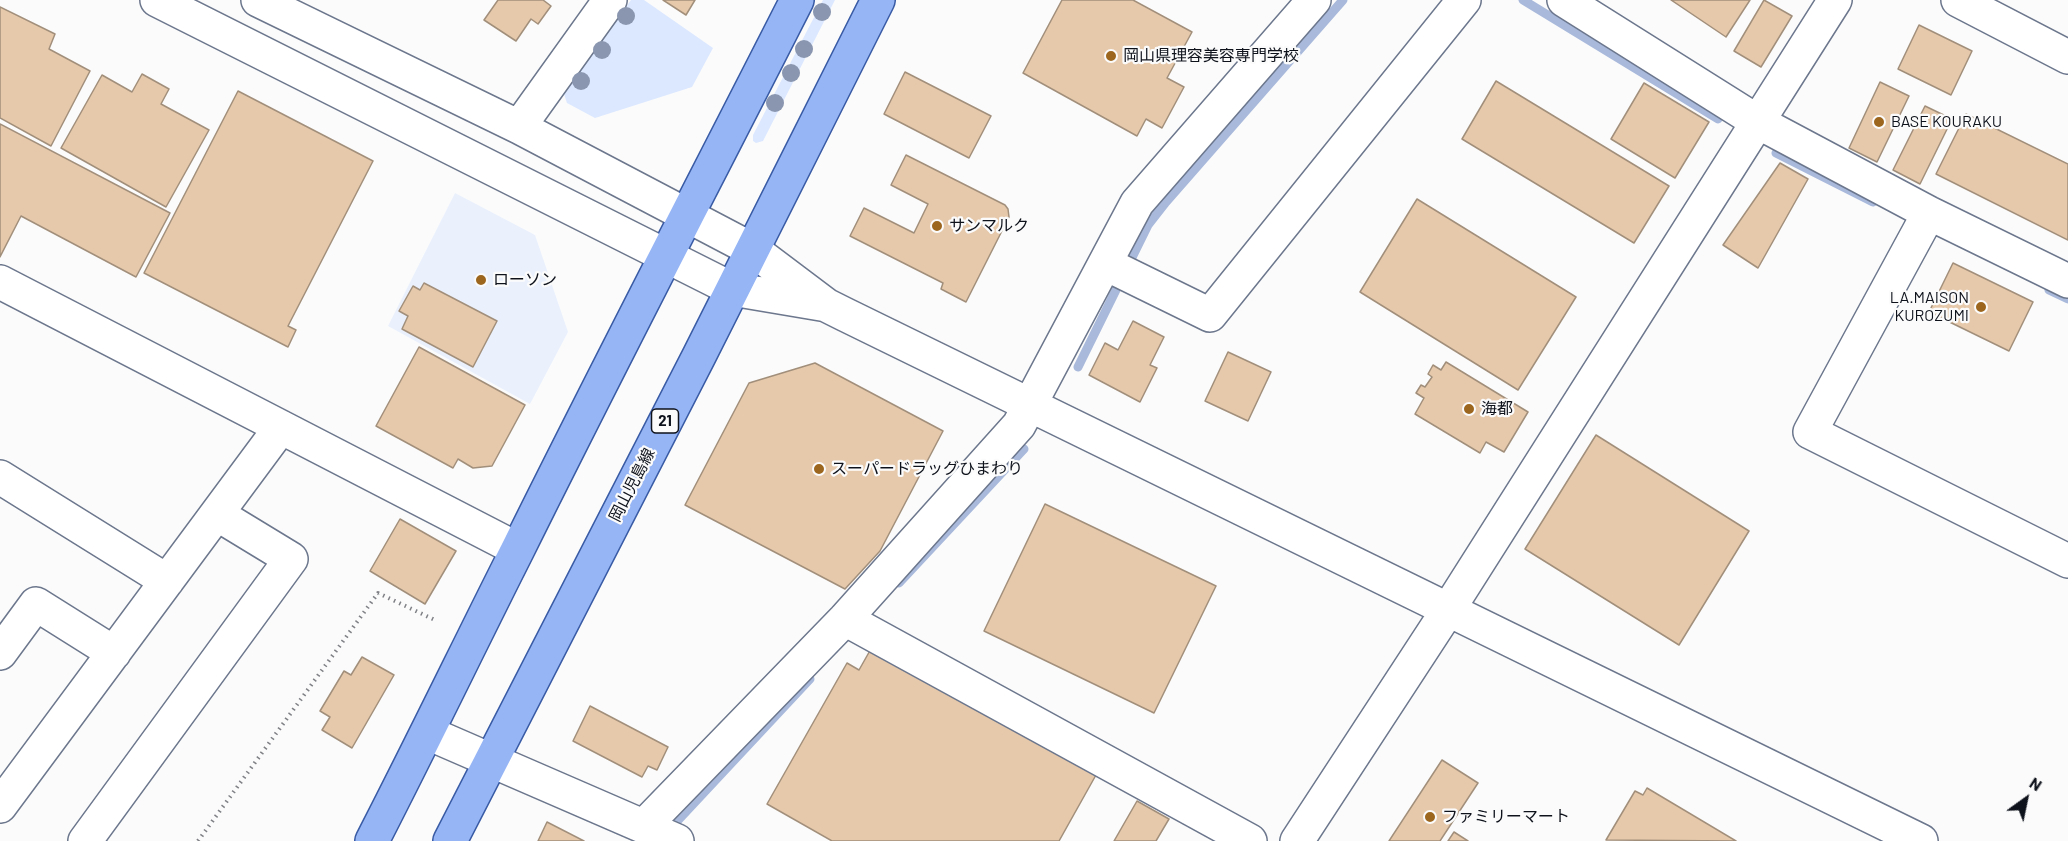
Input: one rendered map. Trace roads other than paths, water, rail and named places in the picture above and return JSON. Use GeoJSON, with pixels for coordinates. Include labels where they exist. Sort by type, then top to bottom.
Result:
{"type":"FeatureCollection","features":[{"type":"Feature","properties":{"kind":"main road"},"geometry":{"type":"LineString","coordinates":[[372,841],[686,214],[797,0]]}},
{"type":"Feature","properties":{"kind":"main road","name":"岡山児島線"},"geometry":{"type":"LineString","coordinates":[[450,841],[753,250],[878,0]]}},
{"type":"Feature","properties":{"kind":"street"},"geometry":{"type":"LineString","coordinates":[[157,0],[732,289],[826,305]]}},
{"type":"Feature","properties":{"kind":"street"},"geometry":{"type":"LineString","coordinates":[[258,0],[519,127],[686,214],[753,250],[826,305],[1921,841]]}},
{"type":"Feature","properties":{"kind":"street"},"geometry":{"type":"LineString","coordinates":[[428,733],[663,835],[855,624],[1019,425],[1029,405],[1119,270],[1137,203],[1314,0]]}},
{"type":"Feature","properties":{"kind":"street"},"geometry":{"type":"LineString","coordinates":[[1119,270],[1210,315],[1464,0]]}},
{"type":"Feature","properties":{"kind":"street"},"geometry":{"type":"LineString","coordinates":[[1564,0],[1758,122],[1924,221],[2068,281]]}},
{"type":"Feature","properties":{"kind":"street"},"geometry":{"type":"LineString","coordinates":[[1297,841],[1448,610],[1835,0]]}},
{"type":"Feature","properties":{"kind":"street"},"geometry":{"type":"LineString","coordinates":[[1958,0],[2068,57]]}},
{"type":"Feature","properties":{"kind":"street"},"geometry":{"type":"LineString","coordinates":[[519,127],[605,2]]}},
{"type":"Feature","properties":{"kind":"street"},"geometry":{"type":"LineString","coordinates":[[1924,221],[1810,432],[2068,561]]}},
{"type":"Feature","properties":{"kind":"street"},"geometry":{"type":"LineString","coordinates":[[0,282],[517,549]]}},
{"type":"Feature","properties":{"kind":"street"},"geometry":{"type":"LineString","coordinates":[[0,806],[281,428]]}},
{"type":"Feature","properties":{"kind":"street"},"geometry":{"type":"LineString","coordinates":[[0,477],[167,581]]}},
{"type":"Feature","properties":{"kind":"street"},"geometry":{"type":"LineString","coordinates":[[86,841],[291,559],[217,514]]}},
{"type":"Feature","properties":{"kind":"street"},"geometry":{"type":"LineString","coordinates":[[0,653],[36,604],[114,653]]}},
{"type":"Feature","properties":{"kind":"street"},"geometry":{"type":"LineString","coordinates":[[855,624],[1250,841]]}},
{"type":"Feature","properties":{"kind":"waterway"},"geometry":{"type":"LineString","coordinates":[[1078,367],[1148,225],[1343,0]]}},
{"type":"Feature","properties":{"kind":"waterway"},"geometry":{"type":"LineString","coordinates":[[1523,0],[1718,119]]}},
{"type":"Feature","properties":{"kind":"waterway"},"geometry":{"type":"LineString","coordinates":[[1776,153],[1873,202]]}},
{"type":"Feature","properties":{"kind":"waterway"},"geometry":{"type":"LineString","coordinates":[[2049,290],[2068,299]]}},
{"type":"Feature","properties":{"kind":"waterway"},"geometry":{"type":"LineString","coordinates":[[899,583],[1024,449]]}},
{"type":"Feature","properties":{"kind":"waterway"},"geometry":{"type":"LineString","coordinates":[[668,831],[810,679]]}},
{"type":"Feature","properties":{"kind":"place","name":"岡山県理容美容専門学校"},"geometry":{"type":"Point","coordinates":[1111,56]}},
{"type":"Feature","properties":{"kind":"place","name":"BASE KOURAKU"},"geometry":{"type":"Point","coordinates":[1879,122]}},
{"type":"Feature","properties":{"kind":"place","name":"サンマルク"},"geometry":{"type":"Point","coordinates":[937,226]}},
{"type":"Feature","properties":{"kind":"place","name":"ローソン"},"geometry":{"type":"Point","coordinates":[481,280]}},
{"type":"Feature","properties":{"kind":"place","name":"LA.MAISON KUROZUMI"},"geometry":{"type":"Point","coordinates":[1981,307]}},
{"type":"Feature","properties":{"kind":"place","name":"海都"},"geometry":{"type":"Point","coordinates":[1469,409]}},
{"type":"Feature","properties":{"kind":"place","name":"スーパードラッグひまわり"},"geometry":{"type":"Point","coordinates":[819,469]}},
{"type":"Feature","properties":{"kind":"place","name":"ファミリーマート"},"geometry":{"type":"Point","coordinates":[1430,817]}}]}
